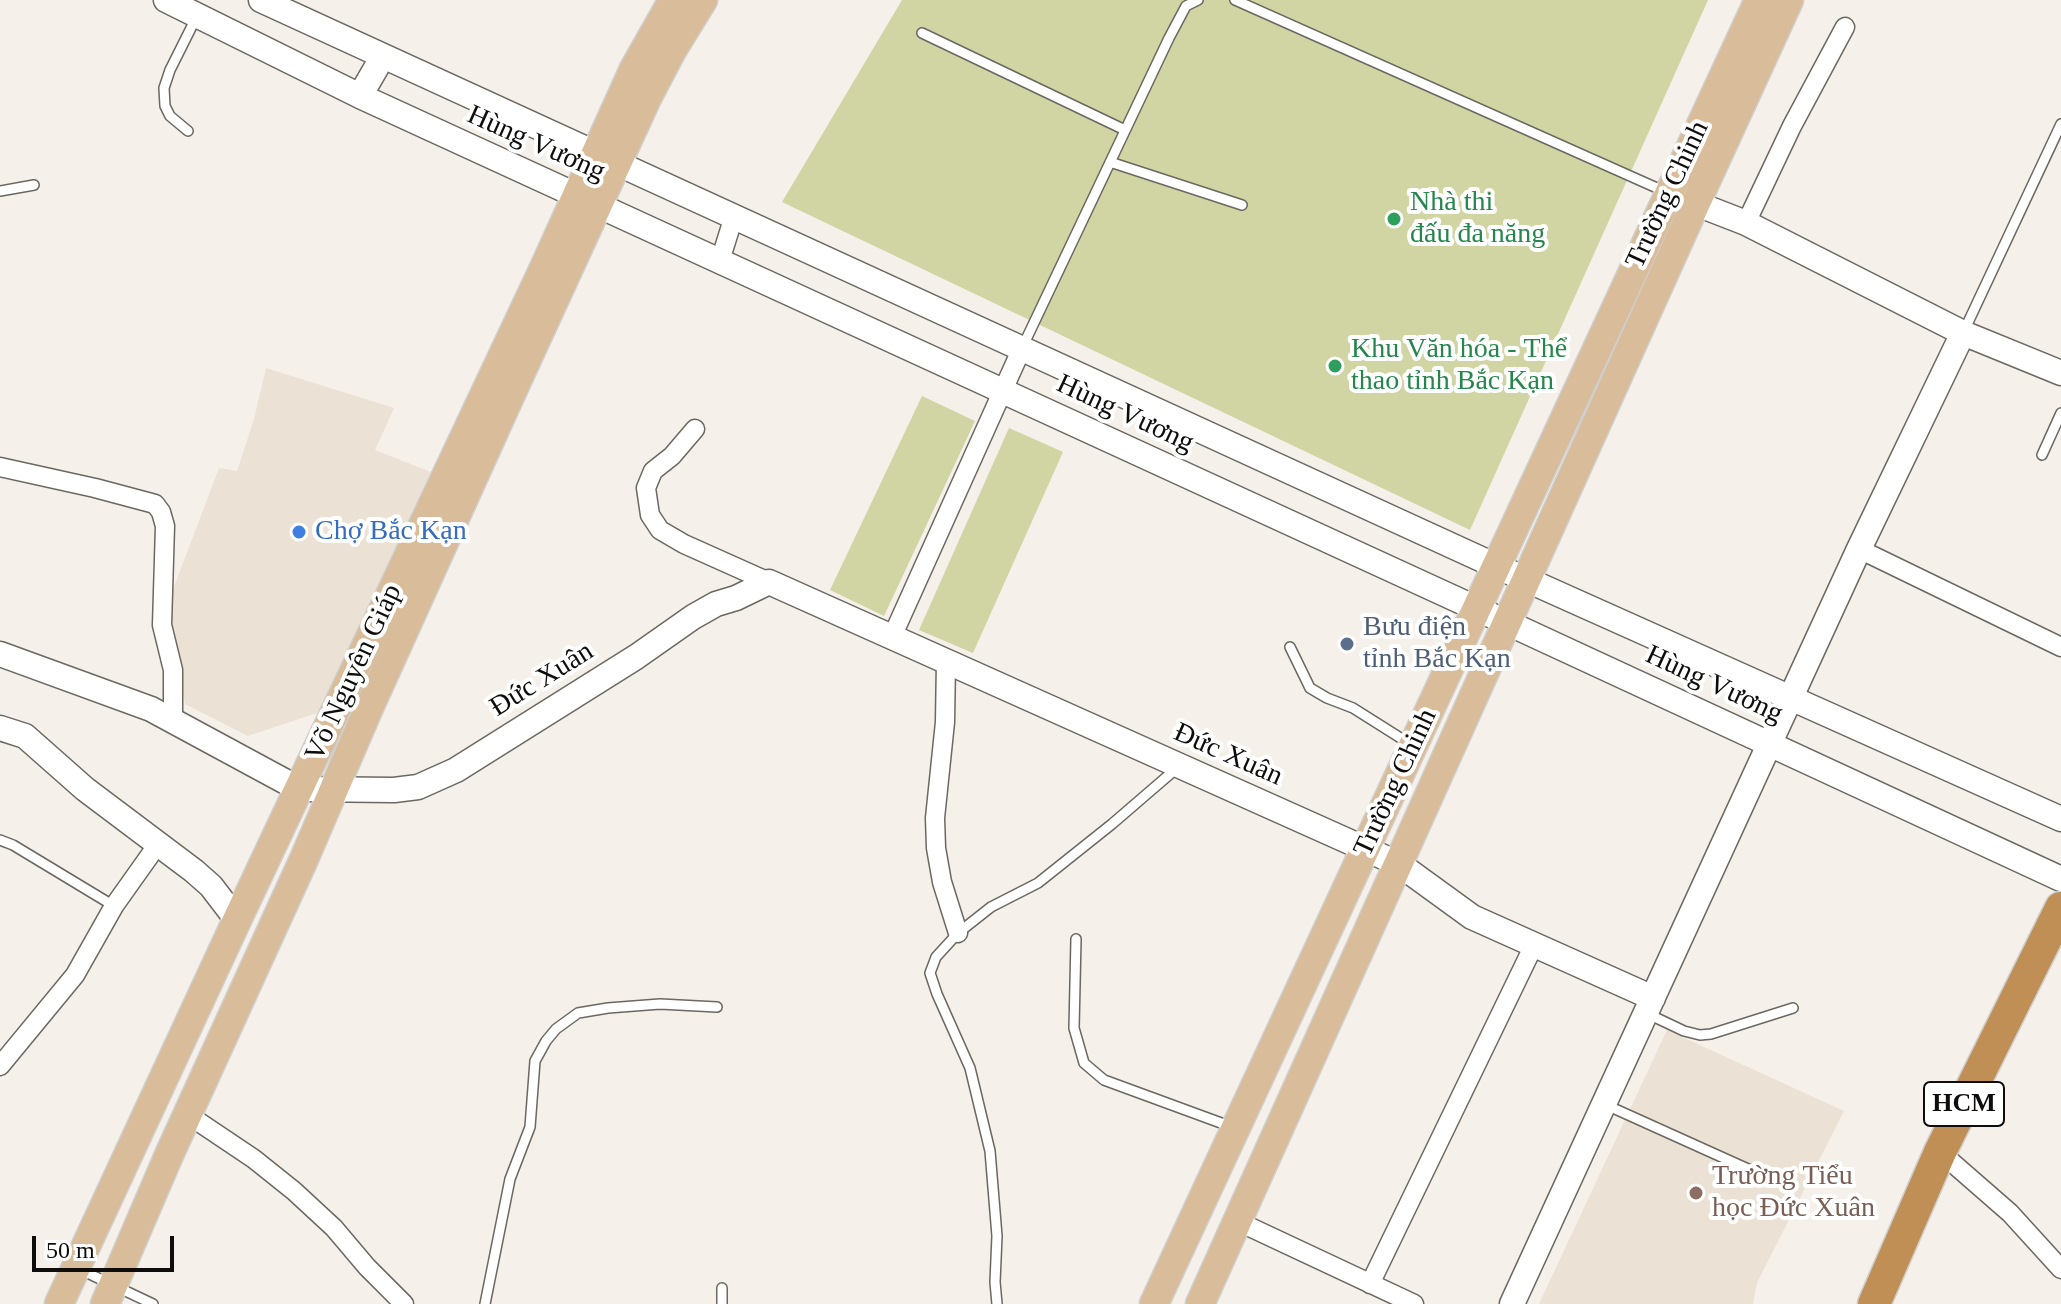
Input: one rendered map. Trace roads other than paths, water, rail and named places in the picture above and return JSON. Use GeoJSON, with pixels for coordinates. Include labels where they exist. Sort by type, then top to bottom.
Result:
{"type":"FeatureCollection","features":[{"type":"Feature","properties":{"kind":"highway","name":"HCM"},"geometry":{"type":"LineString","coordinates":[[1874,1304],[1940,1152],[2061,908]]}},
{"type":"Feature","properties":{"kind":"main road","name":"Võ Nguyên Giáp"},"geometry":{"type":"LineString","coordinates":[[607,158],[634,69],[673,0]]}},
{"type":"Feature","properties":{"kind":"main road","name":"Võ Nguyên Giáp"},"geometry":{"type":"LineString","coordinates":[[59,1304],[299,789],[607,158],[703,0]]}},
{"type":"Feature","properties":{"kind":"main road","name":"Trường Chinh"},"geometry":{"type":"LineString","coordinates":[[1200,1304],[1527,580],[1682,199],[1759,0]]}},
{"type":"Feature","properties":{"kind":"main road","name":"Trường Chinh"},"geometry":{"type":"LineString","coordinates":[[1154,1304],[1496,566],[1682,199],[1789,0]]}},
{"type":"Feature","properties":{"kind":"main road","name":"Võ Nguyên Giáp"},"geometry":{"type":"LineString","coordinates":[[109,1295],[187,1114],[334,790],[587,200]]}},
{"type":"Feature","properties":{"kind":"main road"},"geometry":{"type":"LineString","coordinates":[[1235,1129],[1271,1145]]}},
{"type":"Feature","properties":{"kind":"street","name":"Hùng Vương"},"geometry":{"type":"LineString","coordinates":[[166,0],[360,96],[2061,879]]}},
{"type":"Feature","properties":{"kind":"street","name":"Hùng Vương"},"geometry":{"type":"LineString","coordinates":[[261,0],[1496,566],[2061,819]]}},
{"type":"Feature","properties":{"kind":"street"},"geometry":{"type":"LineString","coordinates":[[1746,223],[1792,126],[1845,27]]}},
{"type":"Feature","properties":{"kind":"street"},"geometry":{"type":"LineString","coordinates":[[360,96],[383,56]]}},
{"type":"Feature","properties":{"kind":"street"},"geometry":{"type":"LineString","coordinates":[[1682,199],[1746,223],[1963,333],[2061,373]]}},
{"type":"Feature","properties":{"kind":"street"},"geometry":{"type":"LineString","coordinates":[[720,261],[734,216]]}},
{"type":"Feature","properties":{"kind":"street"},"geometry":{"type":"LineString","coordinates":[[1512,1304],[1859,549],[1963,333]]}},
{"type":"Feature","properties":{"kind":"street"},"geometry":{"type":"LineString","coordinates":[[892,637],[1022,348]]}},
{"type":"Feature","properties":{"kind":"street","name":"Đức Xuân"},"geometry":{"type":"LineString","coordinates":[[695,429],[672,456],[653,471],[646,488],[650,515],[660,530],[684,544],[1399,864],[1472,917],[1534,945],[1650,1006]]}},
{"type":"Feature","properties":{"kind":"street"},"geometry":{"type":"LineString","coordinates":[[0,467],[155,504],[161,512],[165,526],[162,625],[173,670],[173,720]]}},
{"type":"Feature","properties":{"kind":"street"},"geometry":{"type":"LineString","coordinates":[[1859,549],[2058,639]]}},
{"type":"Feature","properties":{"kind":"street","name":"Đức Xuân"},"geometry":{"type":"LineString","coordinates":[[299,789],[394,790],[418,787],[456,770],[636,657],[693,617],[769,582]]}},
{"type":"Feature","properties":{"kind":"street"},"geometry":{"type":"LineString","coordinates":[[0,654],[151,709],[299,789]]}},
{"type":"Feature","properties":{"kind":"street"},"geometry":{"type":"LineString","coordinates":[[946,661],[945,722],[935,818],[936,848],[942,882],[958,933]]}},
{"type":"Feature","properties":{"kind":"street"},"geometry":{"type":"LineString","coordinates":[[0,728],[25,736],[85,789],[194,871],[211,886],[237,920]]}},
{"type":"Feature","properties":{"kind":"street"},"geometry":{"type":"LineString","coordinates":[[0,1066],[75,975],[114,906],[158,844]]}},
{"type":"Feature","properties":{"kind":"street"},"geometry":{"type":"LineString","coordinates":[[1370,1284],[1534,945]]}},
{"type":"Feature","properties":{"kind":"street"},"geometry":{"type":"LineString","coordinates":[[187,1114],[254,1159],[294,1191],[334,1228],[404,1304]]}},
{"type":"Feature","properties":{"kind":"street"},"geometry":{"type":"LineString","coordinates":[[1940,1152],[2010,1213],[2061,1269]]}},
{"type":"Feature","properties":{"kind":"street"},"geometry":{"type":"LineString","coordinates":[[1237,1221],[1414,1304]]}},
{"type":"Feature","properties":{"kind":"lane"},"geometry":{"type":"LineString","coordinates":[[1022,348],[1180,17],[1186,6],[1198,0]]}},
{"type":"Feature","properties":{"kind":"lane"},"geometry":{"type":"LineString","coordinates":[[1235,0],[1682,199]]}},
{"type":"Feature","properties":{"kind":"lane"},"geometry":{"type":"LineString","coordinates":[[188,131],[170,116],[165,106],[164,88],[197,16]]}},
{"type":"Feature","properties":{"kind":"lane"},"geometry":{"type":"LineString","coordinates":[[922,33],[1125,130]]}},
{"type":"Feature","properties":{"kind":"lane"},"geometry":{"type":"LineString","coordinates":[[1963,333],[2061,124]]}},
{"type":"Feature","properties":{"kind":"lane"},"geometry":{"type":"LineString","coordinates":[[1110,162],[1242,205]]}},
{"type":"Feature","properties":{"kind":"lane"},"geometry":{"type":"LineString","coordinates":[[0,191],[34,185]]}},
{"type":"Feature","properties":{"kind":"lane"},"geometry":{"type":"LineString","coordinates":[[2042,455],[2061,413]]}},
{"type":"Feature","properties":{"kind":"lane"},"geometry":{"type":"LineString","coordinates":[[1290,647],[1310,688],[1353,708],[1413,746]]}},
{"type":"Feature","properties":{"kind":"lane"},"geometry":{"type":"LineString","coordinates":[[997,1304],[997,1236],[990,1151],[970,1068],[930,973],[936,957],[958,933],[991,907],[1038,883],[1180,766]]}},
{"type":"Feature","properties":{"kind":"lane"},"geometry":{"type":"LineString","coordinates":[[0,840],[114,906]]}},
{"type":"Feature","properties":{"kind":"lane"},"geometry":{"type":"LineString","coordinates":[[1076,939],[1074,1028],[1084,1063],[1104,1080],[1235,1129]]}},
{"type":"Feature","properties":{"kind":"lane"},"geometry":{"type":"LineString","coordinates":[[485,1304],[510,1179],[530,1127],[535,1061],[546,1041],[556,1029],[578,1013],[660,1004],[717,1007]]}},
{"type":"Feature","properties":{"kind":"lane"},"geometry":{"type":"LineString","coordinates":[[1650,1006],[1684,1031],[1700,1035],[1793,1008]]}},
{"type":"Feature","properties":{"kind":"lane"},"geometry":{"type":"LineString","coordinates":[[1604,1104],[1757,1173]]}},
{"type":"Feature","properties":{"kind":"lane"},"geometry":{"type":"LineString","coordinates":[[76,1268],[109,1295],[153,1304]]}},
{"type":"Feature","properties":{"kind":"lane"},"geometry":{"type":"LineString","coordinates":[[722,1288],[722,1304]]}},
{"type":"Feature","properties":{"kind":"place","name":"Nhà thi đấu đa năng"},"geometry":{"type":"Point","coordinates":[1394,219]}},
{"type":"Feature","properties":{"kind":"place","name":"Khu Văn hóa - Thể thao tỉnh Bắc Kạn"},"geometry":{"type":"Point","coordinates":[1335,366]}},
{"type":"Feature","properties":{"kind":"place","name":"Chợ Bắc Kạn"},"geometry":{"type":"Point","coordinates":[299,532]}},
{"type":"Feature","properties":{"kind":"place","name":"Bưu điện tỉnh Bắc Kạn"},"geometry":{"type":"Point","coordinates":[1347,644]}},
{"type":"Feature","properties":{"kind":"place","name":"Trường Tiểu học Đức Xuân"},"geometry":{"type":"Point","coordinates":[1696,1193]}}]}
